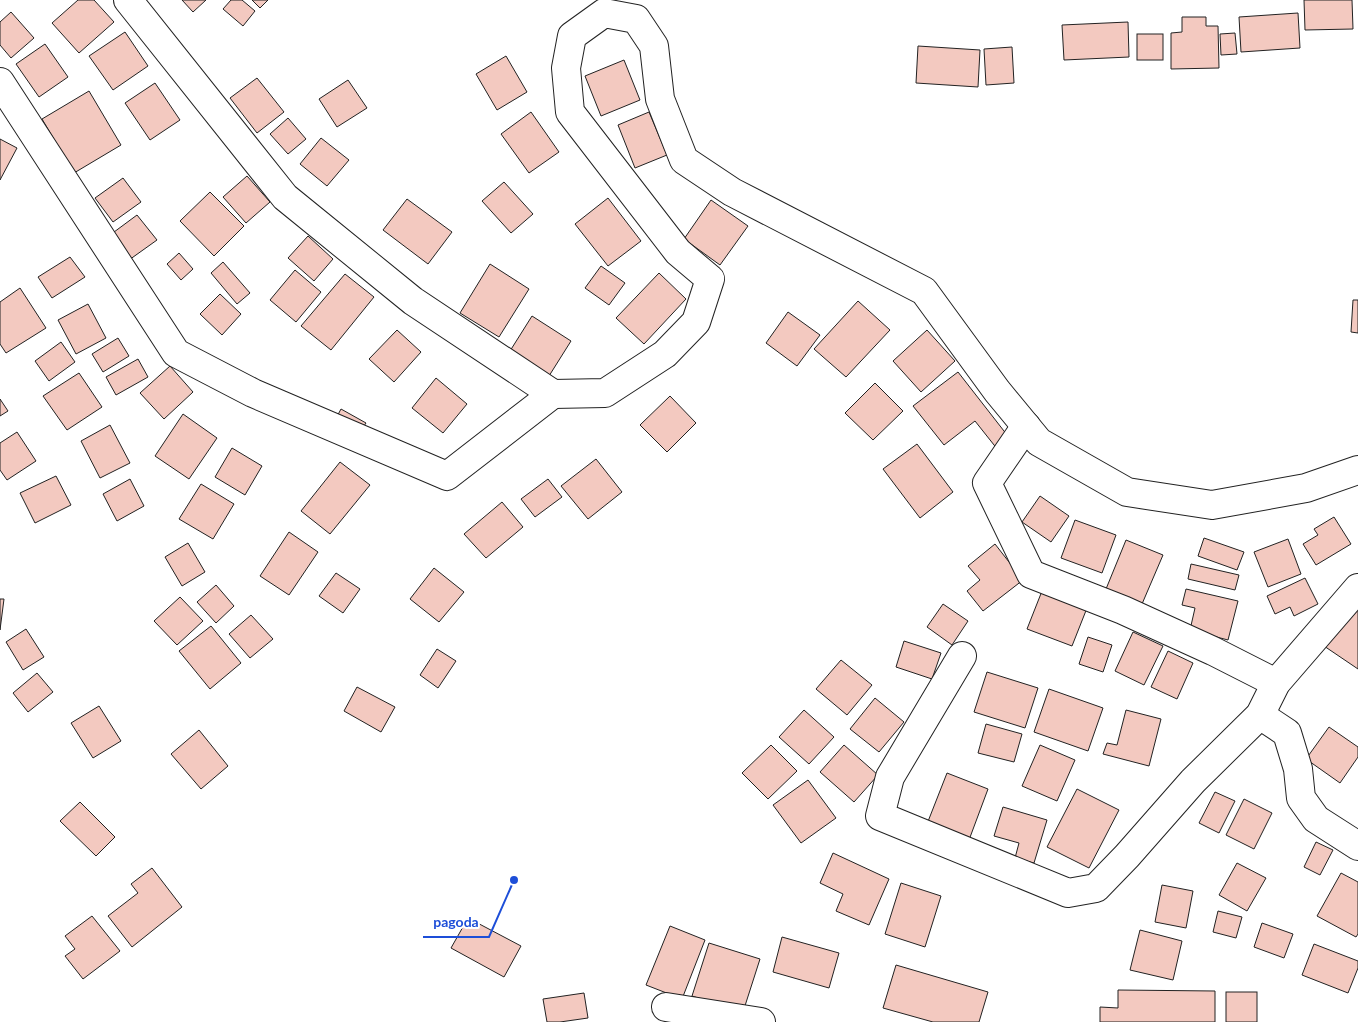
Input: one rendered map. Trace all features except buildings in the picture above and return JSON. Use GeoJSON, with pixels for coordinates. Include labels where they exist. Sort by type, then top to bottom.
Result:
{"type":"FeatureCollection","features":[{"type":"Feature","properties":{"kind":"street"},"geometry":{"type":"LineString","coordinates":[[128,0],[285,197],[413,301],[553,394],[605,393],[665,354],[696,322],[710,279],[678,252],[570,112],[566,68],[572,36],[604,13],[636,19],[654,46],[660,99],[684,160],[732,192],[924,291],[997,391],[1038,442],[1127,492],[1212,504],[1306,488],[1358,470]]}},
{"type":"Feature","properties":{"kind":"street"},"geometry":{"type":"LineString","coordinates":[[0,82],[176,352],[253,393],[447,476],[553,394]]}},
{"type":"Feature","properties":{"kind":"street"},"geometry":{"type":"LineString","coordinates":[[1026,426],[987,483],[1031,574],[1123,610],[1213,650],[1276,683]]}},
{"type":"Feature","properties":{"kind":"street"},"geometry":{"type":"LineString","coordinates":[[962,656],[890,777],[880,816],[1068,894],[1096,888],[1127,856],[1193,781],[1260,715],[1276,683],[1358,588]]}},
{"type":"Feature","properties":{"kind":"street"},"geometry":{"type":"LineString","coordinates":[[1260,715],[1287,733],[1298,769],[1300,798],[1316,819],[1358,846]]}},
{"type":"Feature","properties":{"kind":"street"},"geometry":{"type":"LineString","coordinates":[[666,1007],[761,1022]]}},
{"type":"Feature","properties":{"kind":"place","name":"pagoda"},"geometry":{"type":"Point","coordinates":[514,880]}}]}
